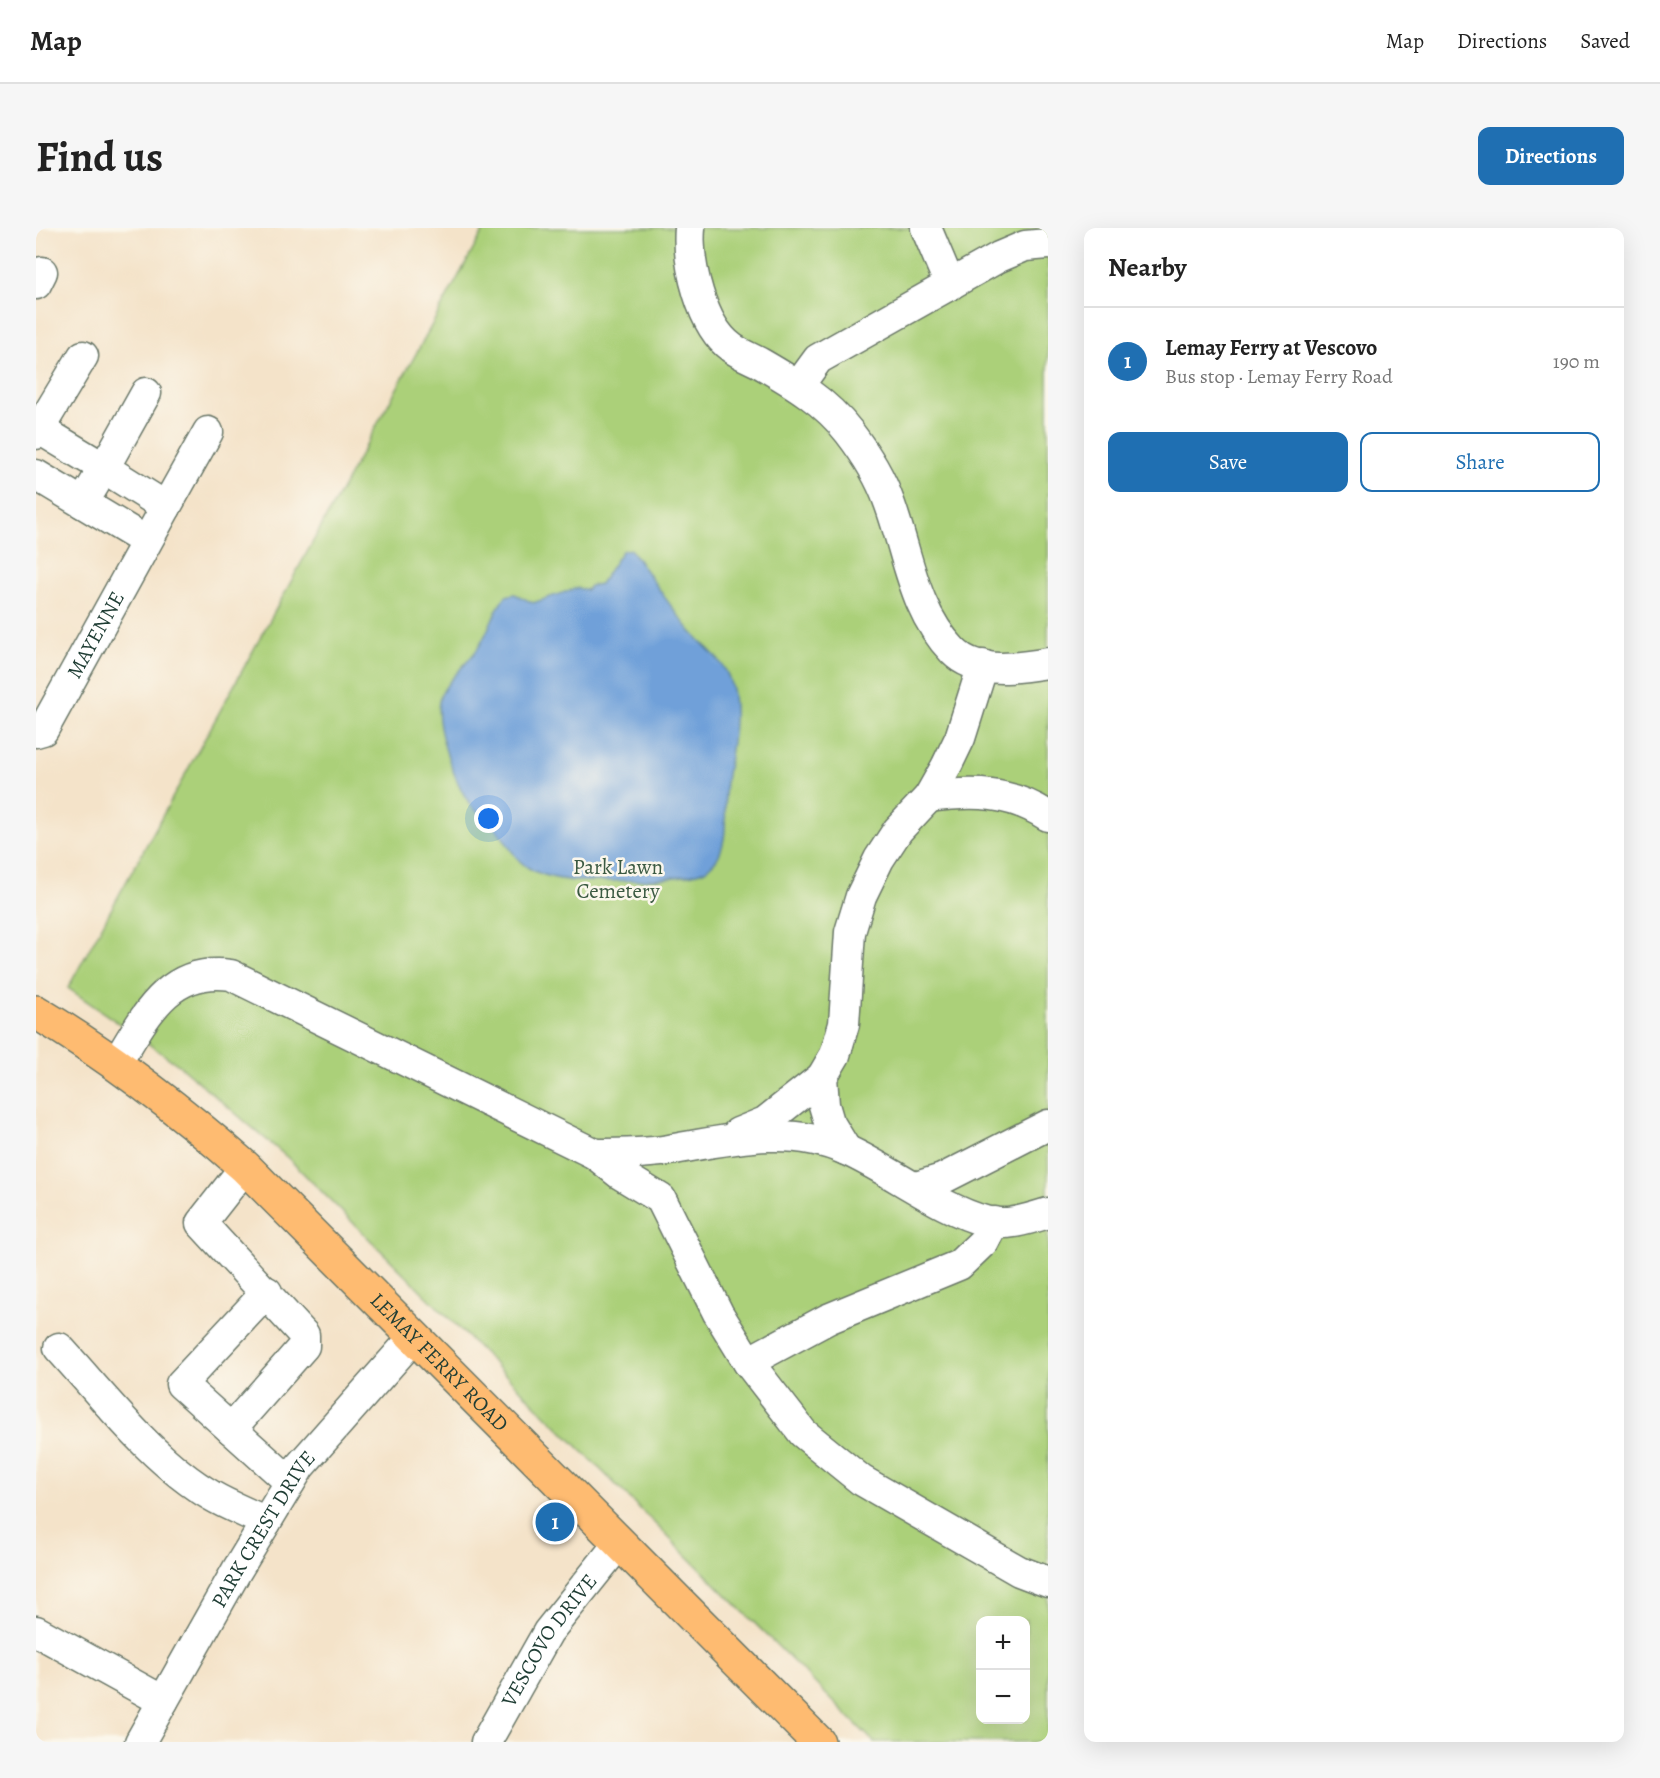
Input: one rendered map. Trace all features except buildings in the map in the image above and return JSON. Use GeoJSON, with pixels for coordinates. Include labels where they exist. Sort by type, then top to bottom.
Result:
{"type":"FeatureCollection","features":[{"type":"Feature","properties":{"kind":"main road","name":"LEMAY FERRY ROAD"},"geometry":{"type":"LineString","coordinates":[[36,1012],[116,1064],[202,1129],[244,1167],[818,1742]]}},
{"type":"Feature","properties":{"kind":"street"},"geometry":{"type":"LineString","coordinates":[[690,228],[688,250],[696,283],[705,311],[720,337],[732,349],[799,385],[848,430],[873,465],[890,503],[913,582],[931,624],[954,652],[973,664],[984,666],[1002,668],[1048,663]]}},
{"type":"Feature","properties":{"kind":"street"},"geometry":{"type":"LineString","coordinates":[[926,228],[950,285]]}},
{"type":"Feature","properties":{"kind":"street"},"geometry":{"type":"LineString","coordinates":[[799,385],[818,359],[1025,246],[1048,244]]}},
{"type":"Feature","properties":{"kind":"street"},"geometry":{"type":"LineString","coordinates":[[83,356],[37,430],[166,507]]}},
{"type":"Feature","properties":{"kind":"street"},"geometry":{"type":"LineString","coordinates":[[83,503],[146,393]]}},
{"type":"Feature","properties":{"kind":"street","name":"MAYENNE"},"geometry":{"type":"LineString","coordinates":[[40,731],[208,432]]}},
{"type":"Feature","properties":{"kind":"street"},"geometry":{"type":"LineString","coordinates":[[36,475],[146,541]]}},
{"type":"Feature","properties":{"kind":"street"},"geometry":{"type":"LineString","coordinates":[[724,1139],[765,1122],[822,1077],[835,1055],[844,1024],[850,932],[861,896],[879,859],[898,830],[929,796],[960,738],[984,666]]}},
{"type":"Feature","properties":{"kind":"street"},"geometry":{"type":"LineString","coordinates":[[929,796],[985,792],[1015,798],[1048,816]]}},
{"type":"Feature","properties":{"kind":"street"},"geometry":{"type":"LineString","coordinates":[[116,1064],[148,1010],[165,994],[196,975],[211,972],[231,975],[565,1142],[594,1154],[620,1174],[661,1199],[718,1313],[748,1362],[802,1433],[861,1480],[1019,1571],[1048,1582]]}},
{"type":"Feature","properties":{"kind":"street"},"geometry":{"type":"LineString","coordinates":[[822,1077],[824,1105],[829,1122],[846,1150]]}},
{"type":"Feature","properties":{"kind":"street"},"geometry":{"type":"LineString","coordinates":[[916,1187],[942,1179],[1048,1125]]}},
{"type":"Feature","properties":{"kind":"street"},"geometry":{"type":"LineString","coordinates":[[594,1154],[667,1150],[724,1139],[770,1136],[802,1138],[829,1142],[986,1222],[1010,1223],[1048,1213]]}},
{"type":"Feature","properties":{"kind":"street"},"geometry":{"type":"LineString","coordinates":[[231,1429],[304,1346],[304,1335],[267,1292],[201,1223],[244,1167]]}},
{"type":"Feature","properties":{"kind":"street"},"geometry":{"type":"LineString","coordinates":[[748,1362],[828,1319],[959,1265],[984,1241],[994,1222]]}},
{"type":"Feature","properties":{"kind":"street"},"geometry":{"type":"LineString","coordinates":[[267,1292],[181,1384],[290,1482]]}},
{"type":"Feature","properties":{"kind":"street","name":"PARK CREST DRIVE"},"geometry":{"type":"LineString","coordinates":[[140,1742],[300,1466],[415,1336]]}},
{"type":"Feature","properties":{"kind":"street"},"geometry":{"type":"LineString","coordinates":[[58,1348],[155,1451],[183,1476],[212,1497],[266,1522]]}},
{"type":"Feature","properties":{"kind":"street","name":"VESCOVO DRIVE"},"geometry":{"type":"LineString","coordinates":[[486,1742],[548,1632],[620,1542]]}},
{"type":"Feature","properties":{"kind":"street"},"geometry":{"type":"LineString","coordinates":[[36,1631],[163,1701]]}},
{"type":"Feature","properties":{"kind":"green space","name":"Park Lawn Cemetery"},"geometry":{"type":"Polygon","coordinates":[[[485,228],[1048,228],[1048,1742],[874,1742],[288,1158],[180,1066],[68,988],[485,228]]]}},
{"type":"Feature","properties":{"kind":"water"},"geometry":{"type":"Polygon","coordinates":[[[630,549],[681,619],[722,664],[729,678],[734,716],[725,791],[722,848],[716,860],[705,870],[681,876],[606,881],[579,881],[552,877],[521,863],[498,830],[470,804],[457,781],[446,750],[441,733],[439,704],[445,687],[472,656],[506,596],[515,594],[533,603],[577,588],[587,590],[590,586],[600,584],[622,551],[630,549]]]}},
{"type":"Feature","properties":{"kind":"place","name":"Lemay Ferry at Vescovo"},"geometry":{"type":"Point","coordinates":[555,1522]}}]}
